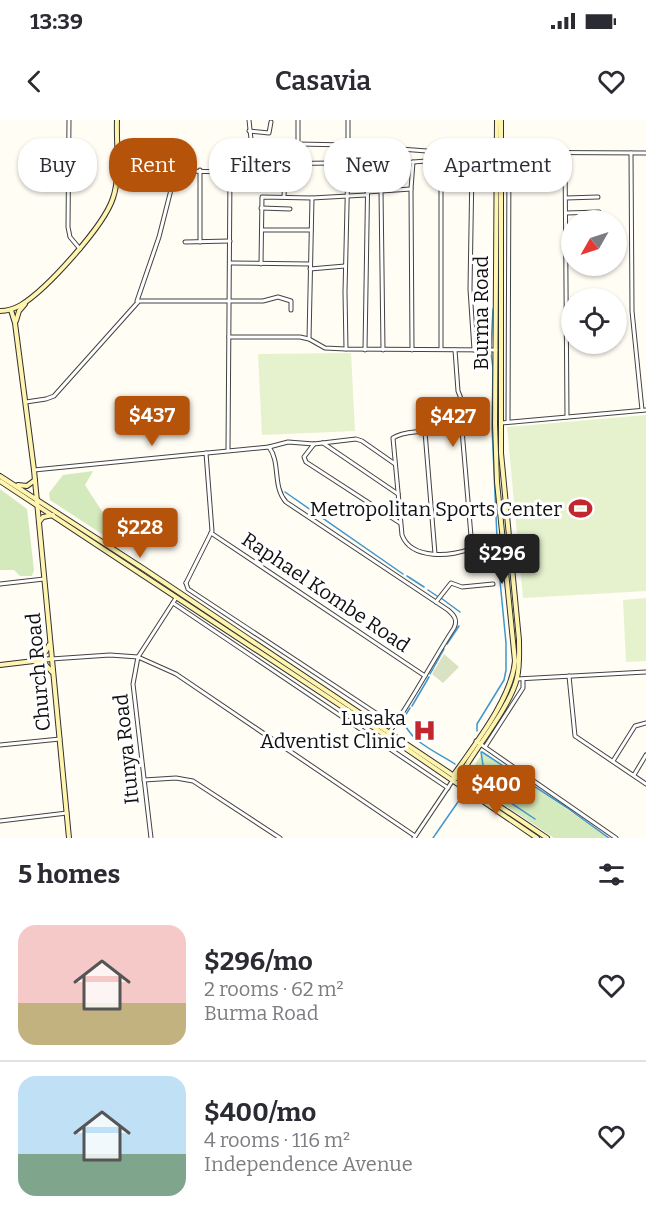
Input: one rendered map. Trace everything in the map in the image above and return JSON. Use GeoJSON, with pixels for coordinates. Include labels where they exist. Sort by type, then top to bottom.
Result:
{"type":"FeatureCollection","features":[{"type":"Feature","properties":{"kind":"main road"},"geometry":{"type":"LineString","coordinates":[[117,120],[117,138]]}},
{"type":"Feature","properties":{"kind":"main road","name":"Burma Road"},"geometry":{"type":"LineString","coordinates":[[497,120],[498,138]]}},
{"type":"Feature","properties":{"kind":"main road","name":"Burma Road"},"geometry":{"type":"LineString","coordinates":[[500,138],[501,120]]}},
{"type":"Feature","properties":{"kind":"main road"},"geometry":{"type":"LineString","coordinates":[[15,324],[18,314],[27,301],[80,249],[111,205],[114,192]]}},
{"type":"Feature","properties":{"kind":"main road","name":"Burma Road"},"geometry":{"type":"LineString","coordinates":[[455,778],[510,697],[519,667],[519,640],[498,424],[496,350],[498,192]]}},
{"type":"Feature","properties":{"kind":"main road","name":"Burma Road"},"geometry":{"type":"LineString","coordinates":[[498,424],[499,192]]}},
{"type":"Feature","properties":{"kind":"main road"},"geometry":{"type":"LineString","coordinates":[[0,311],[11,310],[27,301]]}},
{"type":"Feature","properties":{"kind":"main road","name":"Church Road"},"geometry":{"type":"LineString","coordinates":[[11,310],[15,324],[34,470],[35,504],[69,838]]}},
{"type":"Feature","properties":{"kind":"main road"},"geometry":{"type":"LineString","coordinates":[[0,476],[388,734]]}},
{"type":"Feature","properties":{"kind":"main road"},"geometry":{"type":"LineString","coordinates":[[14,484],[27,486],[34,480]]}},
{"type":"Feature","properties":{"kind":"main road"},"geometry":{"type":"LineString","coordinates":[[0,481],[547,838]]}},
{"type":"Feature","properties":{"kind":"main road"},"geometry":{"type":"LineString","coordinates":[[38,524],[43,517],[54,516]]}},
{"type":"Feature","properties":{"kind":"main road"},"geometry":{"type":"LineString","coordinates":[[30,662],[46,651],[50,639]]}},
{"type":"Feature","properties":{"kind":"main road"},"geometry":{"type":"LineString","coordinates":[[0,665],[51,659]]}},
{"type":"Feature","properties":{"kind":"main road"},"geometry":{"type":"LineString","coordinates":[[30,662],[45,664],[53,676]]}},
{"type":"Feature","properties":{"kind":"main road"},"geometry":{"type":"LineString","coordinates":[[455,778],[537,838]]}},
{"type":"Feature","properties":{"kind":"street"},"geometry":{"type":"LineString","coordinates":[[69,120],[68,227],[71,238],[80,249]]}},
{"type":"Feature","properties":{"kind":"street"},"geometry":{"type":"LineString","coordinates":[[249,120],[250,138]]}},
{"type":"Feature","properties":{"kind":"street"},"geometry":{"type":"LineString","coordinates":[[298,120],[298,138]]}},
{"type":"Feature","properties":{"kind":"street"},"geometry":{"type":"LineString","coordinates":[[348,120],[348,138]]}},
{"type":"Feature","properties":{"kind":"street"},"geometry":{"type":"LineString","coordinates":[[249,131],[269,133],[271,122]]}},
{"type":"Feature","properties":{"kind":"street"},"geometry":{"type":"LineString","coordinates":[[572,153],[646,153]]}},
{"type":"Feature","properties":{"kind":"street"},"geometry":{"type":"LineString","coordinates":[[498,424],[644,410],[632,311],[631,153]]}},
{"type":"Feature","properties":{"kind":"street"},"geometry":{"type":"LineString","coordinates":[[412,350],[411,189],[413,162],[423,162]]}},
{"type":"Feature","properties":{"kind":"street"},"geometry":{"type":"LineString","coordinates":[[197,170],[209,171]]}},
{"type":"Feature","properties":{"kind":"street"},"geometry":{"type":"LineString","coordinates":[[200,170],[200,242]]}},
{"type":"Feature","properties":{"kind":"street"},"geometry":{"type":"LineString","coordinates":[[26,402],[46,399],[57,393],[136,303],[159,237],[170,192]]}},
{"type":"Feature","properties":{"kind":"street"},"geometry":{"type":"LineString","coordinates":[[228,450],[230,192]]}},
{"type":"Feature","properties":{"kind":"street"},"geometry":{"type":"LineString","coordinates":[[284,192],[284,196]]}},
{"type":"Feature","properties":{"kind":"street"},"geometry":{"type":"LineString","coordinates":[[261,264],[262,197],[312,198],[372,192]]}},
{"type":"Feature","properties":{"kind":"street"},"geometry":{"type":"LineString","coordinates":[[381,192],[383,350]]}},
{"type":"Feature","properties":{"kind":"street"},"geometry":{"type":"LineString","coordinates":[[440,192],[441,349]]}},
{"type":"Feature","properties":{"kind":"street"},"geometry":{"type":"LineString","coordinates":[[471,192],[470,289],[474,350]]}},
{"type":"Feature","properties":{"kind":"street"},"geometry":{"type":"LineString","coordinates":[[508,422],[509,192]]}},
{"type":"Feature","properties":{"kind":"street"},"geometry":{"type":"LineString","coordinates":[[566,192],[566,210]]}},
{"type":"Feature","properties":{"kind":"street"},"geometry":{"type":"LineString","coordinates":[[365,350],[367,193]]}},
{"type":"Feature","properties":{"kind":"street"},"geometry":{"type":"LineString","coordinates":[[346,349],[345,266],[348,195]]}},
{"type":"Feature","properties":{"kind":"street"},"geometry":{"type":"LineString","coordinates":[[566,198],[598,196]]}},
{"type":"Feature","properties":{"kind":"street"},"geometry":{"type":"LineString","coordinates":[[309,339],[312,198]]}},
{"type":"Feature","properties":{"kind":"street"},"geometry":{"type":"LineString","coordinates":[[261,208],[290,209]]}},
{"type":"Feature","properties":{"kind":"street"},"geometry":{"type":"LineString","coordinates":[[261,230],[311,230]]}},
{"type":"Feature","properties":{"kind":"street"},"geometry":{"type":"LineString","coordinates":[[185,242],[230,241]]}},
{"type":"Feature","properties":{"kind":"street"},"geometry":{"type":"LineString","coordinates":[[230,263],[310,264]]}},
{"type":"Feature","properties":{"kind":"street"},"geometry":{"type":"LineString","coordinates":[[310,269],[334,265],[345,266]]}},
{"type":"Feature","properties":{"kind":"street"},"geometry":{"type":"LineString","coordinates":[[566,276],[567,417]]}},
{"type":"Feature","properties":{"kind":"street"},"geometry":{"type":"LineString","coordinates":[[136,303],[143,300],[261,301],[282,297],[291,302],[291,310]]}},
{"type":"Feature","properties":{"kind":"street"},"geometry":{"type":"LineString","coordinates":[[229,337],[309,339],[325,348],[365,350],[496,350]]}},
{"type":"Feature","properties":{"kind":"street"},"geometry":{"type":"LineString","coordinates":[[455,350],[458,391],[464,406],[462,430],[472,549],[423,554],[403,539],[394,437],[462,430]]}},
{"type":"Feature","properties":{"kind":"street"},"geometry":{"type":"LineString","coordinates":[[425,432],[435,554]]}},
{"type":"Feature","properties":{"kind":"street"},"geometry":{"type":"LineString","coordinates":[[34,470],[269,447],[297,442],[314,444],[359,440],[395,464]]}},
{"type":"Feature","properties":{"kind":"street"},"geometry":{"type":"LineString","coordinates":[[323,443],[398,494]]}},
{"type":"Feature","properties":{"kind":"street"},"geometry":{"type":"LineString","coordinates":[[314,444],[304,457],[306,462],[400,524]]}},
{"type":"Feature","properties":{"kind":"street"},"geometry":{"type":"LineString","coordinates":[[269,447],[273,453],[278,490],[286,502],[453,614],[456,623],[388,734]]}},
{"type":"Feature","properties":{"kind":"street"},"geometry":{"type":"LineString","coordinates":[[206,453],[211,533],[186,583],[188,588],[394,725]]}},
{"type":"Feature","properties":{"kind":"street","name":"Raphael Kombe Road"},"geometry":{"type":"LineString","coordinates":[[211,533],[425,676]]}},
{"type":"Feature","properties":{"kind":"street"},"geometry":{"type":"LineString","coordinates":[[0,584],[44,579]]}},
{"type":"Feature","properties":{"kind":"street"},"geometry":{"type":"LineString","coordinates":[[436,602],[451,583],[462,586],[493,584]]}},
{"type":"Feature","properties":{"kind":"street"},"geometry":{"type":"LineString","coordinates":[[138,657],[177,596]]}},
{"type":"Feature","properties":{"kind":"street"},"geometry":{"type":"LineString","coordinates":[[173,603],[448,788]]}},
{"type":"Feature","properties":{"kind":"street"},"geometry":{"type":"LineString","coordinates":[[51,659],[110,655],[138,657],[176,674],[414,837],[455,778]]}},
{"type":"Feature","properties":{"kind":"street","name":"Itunya Road"},"geometry":{"type":"LineString","coordinates":[[138,657],[133,684],[151,838]]}},
{"type":"Feature","properties":{"kind":"street"},"geometry":{"type":"LineString","coordinates":[[514,679],[646,672]]}},
{"type":"Feature","properties":{"kind":"street"},"geometry":{"type":"LineString","coordinates":[[569,676],[575,736],[646,784]]}},
{"type":"Feature","properties":{"kind":"street"},"geometry":{"type":"LineString","coordinates":[[485,747],[523,688],[523,679]]}},
{"type":"Feature","properties":{"kind":"street"},"geometry":{"type":"LineString","coordinates":[[613,761],[635,726],[646,723]]}},
{"type":"Feature","properties":{"kind":"street"},"geometry":{"type":"LineString","coordinates":[[0,745],[60,739]]}},
{"type":"Feature","properties":{"kind":"street"},"geometry":{"type":"LineString","coordinates":[[478,742],[616,838]]}},
{"type":"Feature","properties":{"kind":"street"},"geometry":{"type":"LineString","coordinates":[[634,775],[646,755]]}},
{"type":"Feature","properties":{"kind":"street"},"geometry":{"type":"LineString","coordinates":[[144,780],[176,778],[193,781],[280,838]]}},
{"type":"Feature","properties":{"kind":"street"},"geometry":{"type":"LineString","coordinates":[[0,821],[67,813]]}},
{"type":"Feature","properties":{"kind":"green space"},"geometry":{"type":"Polygon","coordinates":[[[351,353],[355,431],[262,435],[258,354],[351,353]]]}},
{"type":"Feature","properties":{"kind":"green space","name":"Metropolitan Sports Center"},"geometry":{"type":"Polygon","coordinates":[[[646,415],[646,591],[523,598],[507,427],[646,415]]]}},
{"type":"Feature","properties":{"kind":"green space"},"geometry":{"type":"Polygon","coordinates":[[[93,471],[85,485],[116,533],[111,540],[50,500],[49,493],[63,475],[93,471]]]}},
{"type":"Feature","properties":{"kind":"green space"},"geometry":{"type":"Polygon","coordinates":[[[0,489],[27,509],[34,570],[32,576],[20,576],[14,570],[0,570],[0,489]]]}},
{"type":"Feature","properties":{"kind":"green space"},"geometry":{"type":"Polygon","coordinates":[[[646,598],[646,661],[626,662],[623,600],[646,598]]]}},
{"type":"Feature","properties":{"kind":"green space"},"geometry":{"type":"Polygon","coordinates":[[[444,654],[459,667],[443,683],[432,674],[444,654]]]}},
{"type":"Feature","properties":{"kind":"green space"},"geometry":{"type":"Polygon","coordinates":[[[483,752],[609,838],[554,838],[466,779],[483,752]]]}},
{"type":"Feature","properties":{"kind":"waterway"},"geometry":{"type":"LineString","coordinates":[[491,348],[493,309]]}},
{"type":"Feature","properties":{"kind":"waterway"},"geometry":{"type":"LineString","coordinates":[[477,731],[477,724],[504,680],[506,670],[506,643],[498,560],[491,353]]}},
{"type":"Feature","properties":{"kind":"waterway"},"geometry":{"type":"LineString","coordinates":[[285,492],[403,574]]}},
{"type":"Feature","properties":{"kind":"waterway"},"geometry":{"type":"LineString","coordinates":[[407,576],[424,587]]}},
{"type":"Feature","properties":{"kind":"waterway"},"geometry":{"type":"LineString","coordinates":[[428,590],[437,596]]}},
{"type":"Feature","properties":{"kind":"waterway"},"geometry":{"type":"LineString","coordinates":[[441,598],[460,612]]}},
{"type":"Feature","properties":{"kind":"waterway"},"geometry":{"type":"LineString","coordinates":[[447,644],[459,626]]}},
{"type":"Feature","properties":{"kind":"waterway"},"geometry":{"type":"LineString","coordinates":[[430,674],[444,649]]}},
{"type":"Feature","properties":{"kind":"waterway"},"geometry":{"type":"LineString","coordinates":[[412,706],[429,677]]}},
{"type":"Feature","properties":{"kind":"waterway"},"geometry":{"type":"LineString","coordinates":[[410,708],[403,719],[411,734],[455,764]]}},
{"type":"Feature","properties":{"kind":"waterway"},"geometry":{"type":"LineString","coordinates":[[475,778],[483,765],[481,752]]}},
{"type":"Feature","properties":{"kind":"waterway"},"geometry":{"type":"LineString","coordinates":[[482,752],[609,838]]}},
{"type":"Feature","properties":{"kind":"waterway"},"geometry":{"type":"LineString","coordinates":[[467,769],[484,785],[535,819]]}},
{"type":"Feature","properties":{"kind":"waterway"},"geometry":{"type":"LineString","coordinates":[[433,838],[460,799]]}},
{"type":"Feature","properties":{"kind":"place","name":"Metropolitan Sports Center"},"geometry":{"type":"Point","coordinates":[580,509]}},
{"type":"Feature","properties":{"kind":"place","name":"Lusaka Adventist Clinic"},"geometry":{"type":"Point","coordinates":[424,730]}}]}
